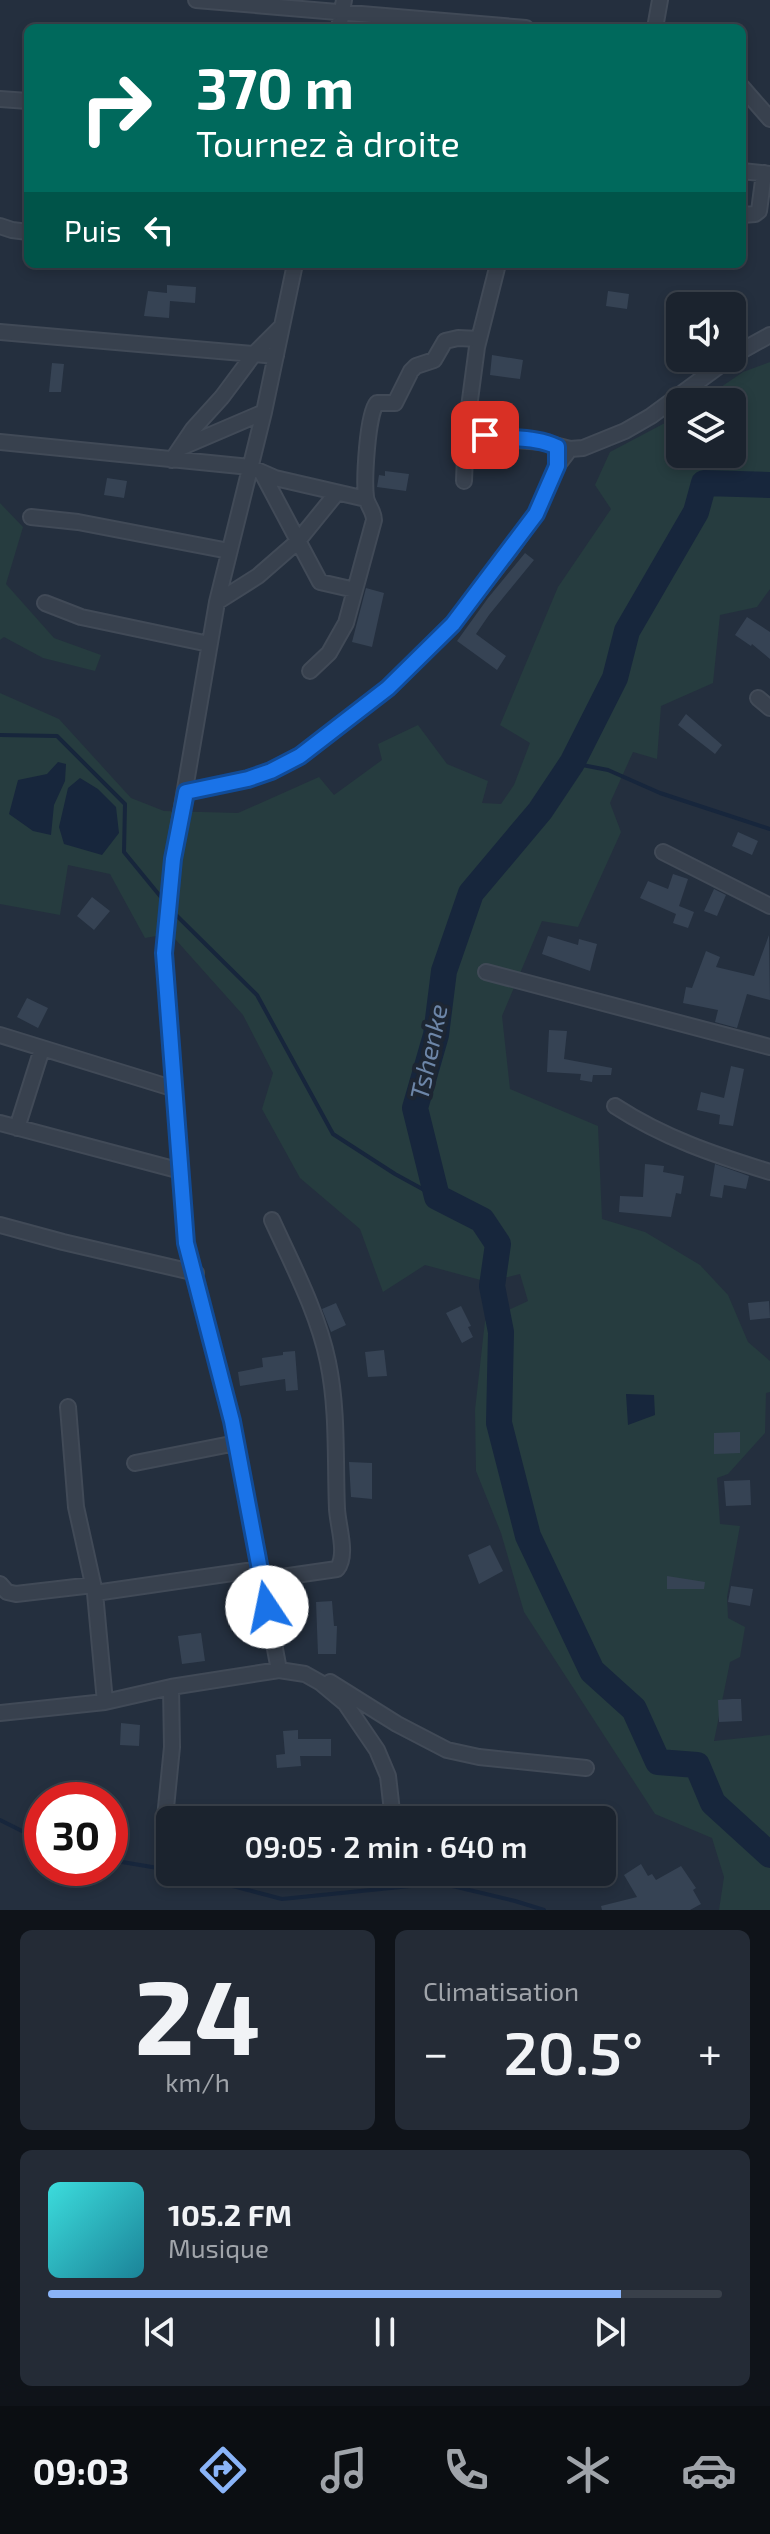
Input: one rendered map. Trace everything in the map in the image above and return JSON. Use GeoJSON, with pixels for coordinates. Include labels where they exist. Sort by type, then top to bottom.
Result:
{"type":"FeatureCollection","features":[{"type":"Feature","properties":{"kind":"street"},"geometry":{"type":"LineString","coordinates":[[196,0],[343,6],[490,24]]}},
{"type":"Feature","properties":{"kind":"street"},"geometry":{"type":"LineString","coordinates":[[656,24],[660,0]]}},
{"type":"Feature","properties":{"kind":"street"},"geometry":{"type":"LineString","coordinates":[[746,92],[770,119]]}},
{"type":"Feature","properties":{"kind":"street"},"geometry":{"type":"LineString","coordinates":[[0,99],[24,101]]}},
{"type":"Feature","properties":{"kind":"street"},"geometry":{"type":"LineString","coordinates":[[746,171],[767,174],[759,211],[746,215]]}},
{"type":"Feature","properties":{"kind":"street"},"geometry":{"type":"LineString","coordinates":[[0,226],[24,232]]}},
{"type":"Feature","properties":{"kind":"street"},"geometry":{"type":"LineString","coordinates":[[279,1670],[236,1443],[196,1273],[186,1243],[164,953],[173,859],[209,644],[229,551],[256,470],[264,412],[294,268]]}},
{"type":"Feature","properties":{"kind":"street"},"geometry":{"type":"LineString","coordinates":[[464,481],[466,430],[479,339],[497,268]]}},
{"type":"Feature","properties":{"kind":"street"},"geometry":{"type":"LineString","coordinates":[[177,454],[193,429],[254,354],[282,325]]}},
{"type":"Feature","properties":{"kind":"street"},"geometry":{"type":"LineString","coordinates":[[0,332],[276,356]]}},
{"type":"Feature","properties":{"kind":"street"},"geometry":{"type":"LineString","coordinates":[[746,349],[770,335]]}},
{"type":"Feature","properties":{"kind":"street"},"geometry":{"type":"LineString","coordinates":[[310,671],[329,653],[346,623],[374,520],[366,499],[368,437],[374,406],[377,403],[395,403],[411,371],[434,360],[445,341],[479,339]]}},
{"type":"Feature","properties":{"kind":"street"},"geometry":{"type":"LineString","coordinates":[[466,430],[503,439],[583,448],[625,431],[651,416],[711,372]]}},
{"type":"Feature","properties":{"kind":"street"},"geometry":{"type":"LineString","coordinates":[[177,454],[264,412]]}},
{"type":"Feature","properties":{"kind":"street"},"geometry":{"type":"LineString","coordinates":[[0,442],[137,456],[177,454],[256,470],[336,494],[366,499]]}},
{"type":"Feature","properties":{"kind":"street"},"geometry":{"type":"LineString","coordinates":[[186,792],[271,771],[300,756],[388,688],[453,624],[536,514],[564,448]]}},
{"type":"Feature","properties":{"kind":"street"},"geometry":{"type":"LineString","coordinates":[[256,470],[320,582],[355,590]]}},
{"type":"Feature","properties":{"kind":"street"},"geometry":{"type":"LineString","coordinates":[[217,602],[258,576],[297,542],[336,494]]}},
{"type":"Feature","properties":{"kind":"street"},"geometry":{"type":"LineString","coordinates":[[31,517],[78,522],[229,551]]}},
{"type":"Feature","properties":{"kind":"street"},"geometry":{"type":"LineString","coordinates":[[45,603],[81,617],[209,644]]}},
{"type":"Feature","properties":{"kind":"street"},"geometry":{"type":"LineString","coordinates":[[758,698],[770,708]]}},
{"type":"Feature","properties":{"kind":"street"},"geometry":{"type":"LineString","coordinates":[[663,852],[770,906]]}},
{"type":"Feature","properties":{"kind":"street"},"geometry":{"type":"LineString","coordinates":[[486,972],[770,1047]]}},
{"type":"Feature","properties":{"kind":"street"},"geometry":{"type":"LineString","coordinates":[[0,1035],[175,1089]]}},
{"type":"Feature","properties":{"kind":"street"},"geometry":{"type":"LineString","coordinates":[[17,1128],[42,1049]]}},
{"type":"Feature","properties":{"kind":"street"},"geometry":{"type":"LineString","coordinates":[[615,1106],[637,1121],[698,1150],[770,1172]]}},
{"type":"Feature","properties":{"kind":"street"},"geometry":{"type":"LineString","coordinates":[[0,1123],[181,1171]]}},
{"type":"Feature","properties":{"kind":"street"},"geometry":{"type":"LineString","coordinates":[[0,1584],[7,1592],[16,1594],[337,1569],[343,1559],[338,1526],[332,1386],[328,1362],[315,1317],[272,1220]]}},
{"type":"Feature","properties":{"kind":"street"},"geometry":{"type":"LineString","coordinates":[[0,1225],[196,1273]]}},
{"type":"Feature","properties":{"kind":"street"},"geometry":{"type":"LineString","coordinates":[[68,1407],[76,1507],[94,1589],[105,1702]]}},
{"type":"Feature","properties":{"kind":"street"},"geometry":{"type":"LineString","coordinates":[[135,1463],[236,1443]]}},
{"type":"Feature","properties":{"kind":"street"},"geometry":{"type":"LineString","coordinates":[[0,1713],[105,1702],[171,1687],[279,1670],[305,1674],[333,1684],[397,1724],[447,1750],[479,1757],[586,1768]]}},
{"type":"Feature","properties":{"kind":"street"},"geometry":{"type":"LineString","coordinates":[[305,1674],[345,1703],[377,1750],[388,1776],[391,1806]]}},
{"type":"Feature","properties":{"kind":"street"},"geometry":{"type":"LineString","coordinates":[[166,1806],[172,1747],[171,1687]]}},
{"type":"Feature","properties":{"kind":"green space"},"geometry":{"type":"Polygon","coordinates":[[[770,362],[770,589],[757,607],[720,615],[713,683],[661,706],[657,759],[633,752],[610,803],[621,832],[578,927],[542,921],[502,1016],[510,1089],[598,1126],[602,1219],[645,1232],[700,1265],[728,1295],[748,1342],[770,1361],[765,1433],[728,1474],[717,1478],[720,1524],[740,1526],[727,1597],[728,1618],[745,1627],[740,1657],[730,1662],[714,1741],[770,1735],[770,1910],[719,1910],[724,1877],[712,1838],[655,1814],[524,1612],[501,1533],[476,1471],[475,1410],[485,1321],[528,1301],[520,1274],[488,1282],[425,1265],[383,1292],[360,1229],[300,1178],[262,1109],[273,1073],[243,1015],[176,940],[168,934],[145,938],[110,874],[68,865],[60,915],[0,904],[0,693],[59,719],[131,798],[164,811],[238,813],[319,777],[334,795],[382,760],[378,744],[418,725],[447,764],[488,781],[482,803],[501,804],[514,785],[530,743],[500,725],[558,587],[611,509],[595,485],[610,452],[666,422],[666,468],[746,468],[746,388],[720,388],[746,371],[770,362]]]}},
{"type":"Feature","properties":{"kind":"green space"},"geometry":{"type":"Polygon","coordinates":[[[0,503],[23,527],[6,584],[54,638],[101,655],[95,671],[43,658],[4,637],[0,640],[0,503]]]}},
{"type":"Feature","properties":{"kind":"water"},"geometry":{"type":"Polygon","coordinates":[[[58,762],[66,764],[65,781],[54,805],[51,835],[33,831],[9,814],[18,780],[47,774],[58,762]]]}},
{"type":"Feature","properties":{"kind":"water"},"geometry":{"type":"Polygon","coordinates":[[[80,778],[98,789],[116,807],[119,833],[102,855],[64,844],[59,827],[68,788],[80,778]]]}},
{"type":"Feature","properties":{"kind":"water"},"geometry":{"type":"Polygon","coordinates":[[[626,1394],[654,1395],[655,1415],[628,1425],[626,1394]]]}},
{"type":"Feature","properties":{"kind":"building"},"geometry":{"type":"Polygon","coordinates":[[[167,285],[196,287],[195,303],[170,301],[169,318],[144,316],[148,291],[167,293],[167,285]]]}},
{"type":"Feature","properties":{"kind":"building"},"geometry":{"type":"Polygon","coordinates":[[[608,291],[629,294],[627,309],[606,306],[608,291]]]}},
{"type":"Feature","properties":{"kind":"building"},"geometry":{"type":"Polygon","coordinates":[[[492,355],[523,360],[520,379],[490,375],[492,355]]]}},
{"type":"Feature","properties":{"kind":"building"},"geometry":{"type":"Polygon","coordinates":[[[52,363],[64,364],[61,392],[49,392],[52,363]]]}},
{"type":"Feature","properties":{"kind":"building"},"geometry":{"type":"Polygon","coordinates":[[[385,471],[409,474],[406,491],[377,487],[379,475],[385,476],[385,471]]]}},
{"type":"Feature","properties":{"kind":"building"},"geometry":{"type":"Polygon","coordinates":[[[107,478],[127,481],[124,498],[104,495],[107,478]]]}},
{"type":"Feature","properties":{"kind":"building"},"geometry":{"type":"Polygon","coordinates":[[[525,553],[534,560],[476,634],[506,656],[497,670],[457,641],[525,553]]]}},
{"type":"Feature","properties":{"kind":"building"},"geometry":{"type":"Polygon","coordinates":[[[366,588],[384,593],[372,647],[352,642],[366,588]]]}},
{"type":"Feature","properties":{"kind":"building"},"geometry":{"type":"Polygon","coordinates":[[[747,617],[770,632],[770,659],[735,635],[747,617]]]}},
{"type":"Feature","properties":{"kind":"building"},"geometry":{"type":"Polygon","coordinates":[[[686,714],[722,745],[715,754],[678,725],[686,714]]]}},
{"type":"Feature","properties":{"kind":"building"},"geometry":{"type":"Polygon","coordinates":[[[738,832],[758,841],[752,855],[732,846],[738,832]]]}},
{"type":"Feature","properties":{"kind":"building"},"geometry":{"type":"Polygon","coordinates":[[[673,874],[688,879],[679,906],[694,912],[688,928],[673,923],[676,914],[640,898],[648,881],[668,889],[673,874]]]}},
{"type":"Feature","properties":{"kind":"building"},"geometry":{"type":"Polygon","coordinates":[[[714,889],[726,895],[717,916],[704,911],[714,889]]]}},
{"type":"Feature","properties":{"kind":"building"},"geometry":{"type":"Polygon","coordinates":[[[92,897],[110,911],[94,930],[77,916],[92,897]]]}},
{"type":"Feature","properties":{"kind":"building"},"geometry":{"type":"Polygon","coordinates":[[[769,935],[770,1000],[747,994],[737,1028],[715,1022],[718,1010],[683,1003],[686,987],[692,988],[706,951],[720,957],[716,967],[754,976],[769,935]]]}},
{"type":"Feature","properties":{"kind":"building"},"geometry":{"type":"Polygon","coordinates":[[[548,936],[578,945],[579,939],[597,944],[590,971],[542,954],[548,936]]]}},
{"type":"Feature","properties":{"kind":"building"},"geometry":{"type":"Polygon","coordinates":[[[27,998],[48,1008],[38,1028],[17,1017],[27,998]]]}},
{"type":"Feature","properties":{"kind":"building"},"geometry":{"type":"Polygon","coordinates":[[[549,1030],[567,1031],[564,1059],[612,1068],[611,1075],[593,1075],[592,1082],[580,1080],[581,1074],[547,1072],[549,1030]]]}},
{"type":"Feature","properties":{"kind":"building"},"geometry":{"type":"Polygon","coordinates":[[[731,1066],[744,1069],[733,1126],[719,1124],[720,1115],[697,1110],[701,1092],[724,1098],[731,1066]]]}},
{"type":"Feature","properties":{"kind":"building"},"geometry":{"type":"Polygon","coordinates":[[[645,1164],[664,1166],[663,1172],[684,1176],[681,1194],[676,1193],[671,1217],[619,1212],[620,1196],[643,1197],[645,1164]]]}},
{"type":"Feature","properties":{"kind":"building"},"geometry":{"type":"Polygon","coordinates":[[[715,1164],[749,1176],[746,1189],[724,1185],[722,1198],[710,1196],[715,1164]]]}},
{"type":"Feature","properties":{"kind":"building"},"geometry":{"type":"Polygon","coordinates":[[[769,1301],[770,1318],[750,1320],[748,1303],[769,1301]]]}},
{"type":"Feature","properties":{"kind":"building"},"geometry":{"type":"Polygon","coordinates":[[[336,1303],[346,1325],[331,1332],[322,1309],[336,1303]]]}},
{"type":"Feature","properties":{"kind":"building"},"geometry":{"type":"Polygon","coordinates":[[[461,1306],[473,1337],[462,1343],[446,1313],[461,1306]]]}},
{"type":"Feature","properties":{"kind":"building"},"geometry":{"type":"Polygon","coordinates":[[[384,1350],[387,1376],[368,1377],[365,1352],[384,1350]]]}},
{"type":"Feature","properties":{"kind":"building"},"geometry":{"type":"Polygon","coordinates":[[[295,1351],[298,1390],[286,1391],[285,1379],[240,1386],[238,1372],[263,1367],[262,1358],[295,1351]]]}},
{"type":"Feature","properties":{"kind":"building"},"geometry":{"type":"Polygon","coordinates":[[[740,1432],[740,1453],[714,1454],[714,1433],[740,1432]]]}},
{"type":"Feature","properties":{"kind":"building"},"geometry":{"type":"Polygon","coordinates":[[[349,1462],[372,1463],[372,1499],[351,1497],[349,1462]]]}},
{"type":"Feature","properties":{"kind":"building"},"geometry":{"type":"Polygon","coordinates":[[[750,1480],[751,1505],[726,1506],[724,1481],[750,1480]]]}},
{"type":"Feature","properties":{"kind":"building"},"geometry":{"type":"Polygon","coordinates":[[[490,1545],[503,1571],[479,1584],[468,1555],[490,1545]]]}},
{"type":"Feature","properties":{"kind":"building"},"geometry":{"type":"Polygon","coordinates":[[[667,1576],[705,1582],[704,1589],[667,1589],[667,1576]]]}},
{"type":"Feature","properties":{"kind":"building"},"geometry":{"type":"Polygon","coordinates":[[[731,1586],[753,1589],[750,1606],[728,1602],[731,1586]]]}},
{"type":"Feature","properties":{"kind":"building"},"geometry":{"type":"Polygon","coordinates":[[[332,1601],[334,1626],[337,1626],[336,1654],[318,1654],[316,1602],[332,1601]]]}},
{"type":"Feature","properties":{"kind":"building"},"geometry":{"type":"Polygon","coordinates":[[[201,1633],[205,1661],[182,1664],[178,1636],[201,1633]]]}},
{"type":"Feature","properties":{"kind":"building"},"geometry":{"type":"Polygon","coordinates":[[[741,1699],[742,1721],[719,1722],[718,1700],[741,1699]]]}},
{"type":"Feature","properties":{"kind":"building"},"geometry":{"type":"Polygon","coordinates":[[[121,1723],[140,1725],[139,1746],[120,1745],[121,1723]]]}},
{"type":"Feature","properties":{"kind":"building"},"geometry":{"type":"Polygon","coordinates":[[[298,1730],[298,1739],[331,1739],[331,1756],[300,1756],[301,1766],[277,1768],[276,1755],[285,1754],[283,1731],[298,1730]]]}},
{"type":"Feature","properties":{"kind":"building"},"geometry":{"type":"Polygon","coordinates":[[[641,1864],[648,1876],[652,1874],[656,1880],[681,1866],[696,1888],[693,1890],[701,1904],[690,1910],[602,1910],[601,1906],[637,1897],[624,1875],[641,1864]]]}},
{"type":"Feature","properties":{"kind":"waterway","name":"Tshenke"},"geometry":{"type":"LineString","coordinates":[[770,485],[704,483],[696,512],[627,631],[615,678],[572,763],[540,811],[471,893],[444,971],[436,1035],[415,1108],[437,1197],[482,1220],[498,1244],[492,1286],[501,1332],[499,1423],[528,1536],[592,1671],[634,1709],[658,1762],[697,1765],[713,1803],[770,1855]]}},
{"type":"Feature","properties":{"kind":"waterway"},"geometry":{"type":"LineString","coordinates":[[0,735],[57,736],[125,804],[124,852],[165,902]]}},
{"type":"Feature","properties":{"kind":"waterway"},"geometry":{"type":"LineString","coordinates":[[572,763],[608,770],[660,793],[770,829]]}},
{"type":"Feature","properties":{"kind":"waterway"},"geometry":{"type":"LineString","coordinates":[[173,912],[257,995],[333,1134],[437,1197]]}},
{"type":"Feature","properties":{"kind":"waterway"},"geometry":{"type":"LineString","coordinates":[[0,1820],[24,1832]]}},
{"type":"Feature","properties":{"kind":"waterway"},"geometry":{"type":"LineString","coordinates":[[128,1863],[156,1868]]}},
{"type":"Feature","properties":{"kind":"waterway"},"geometry":{"type":"LineString","coordinates":[[233,1886],[282,1899],[410,1886]]}},
{"type":"Feature","properties":{"kind":"waterway"},"geometry":{"type":"LineString","coordinates":[[452,1886],[544,1910]]}},
{"type":"Feature","properties":{"kind":"route"},"geometry":{"type":"LineString","coordinates":[[267,1607],[232,1421],[186,1243],[164,953],[173,859],[186,792],[271,771],[300,756],[326,737],[388,688],[453,624],[509,552],[536,514],[557,466],[557,447],[543,442],[485,435]]}}]}
